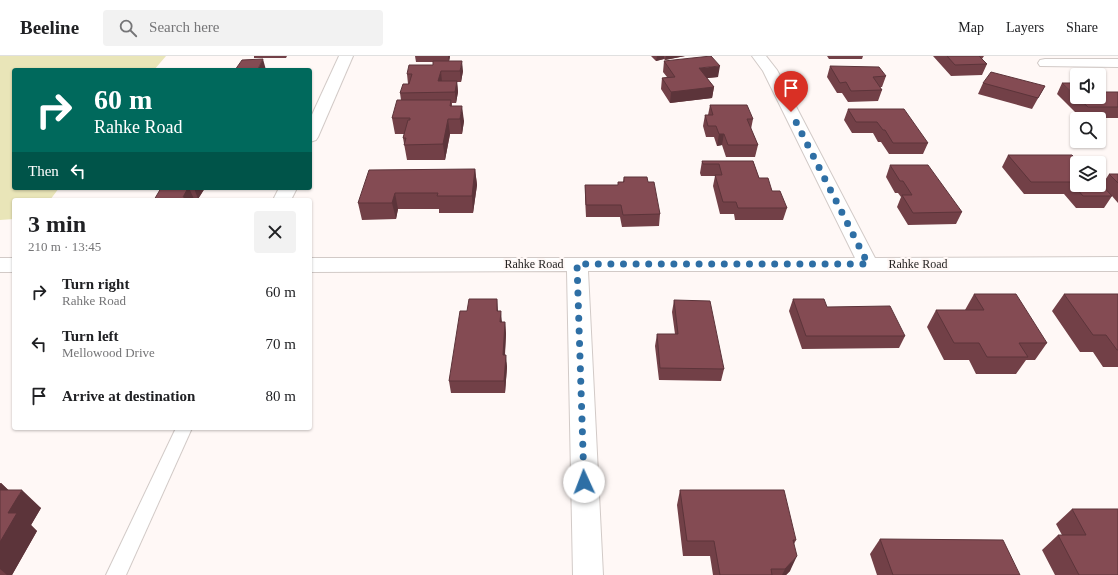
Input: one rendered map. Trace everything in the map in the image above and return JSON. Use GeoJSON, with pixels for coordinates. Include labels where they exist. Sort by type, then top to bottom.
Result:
{"type":"FeatureCollection","features":[{"type":"Feature","properties":{"kind":"street"},"geometry":{"type":"LineString","coordinates":[[312,132],[346,56]]}},
{"type":"Feature","properties":{"kind":"street"},"geometry":{"type":"LineString","coordinates":[[759,56],[770,70],[868,264]]}},
{"type":"Feature","properties":{"kind":"street"},"geometry":{"type":"LineString","coordinates":[[1045,63],[1118,63]]}},
{"type":"Feature","properties":{"kind":"street"},"geometry":{"type":"LineString","coordinates":[[577,264],[588,575]]}},
{"type":"Feature","properties":{"kind":"street","name":"Rahke Road"},"geometry":{"type":"LineString","coordinates":[[312,265],[1118,264]]}},
{"type":"Feature","properties":{"kind":"street"},"geometry":{"type":"LineString","coordinates":[[0,265],[12,265]]}},
{"type":"Feature","properties":{"kind":"lane"},"geometry":{"type":"LineString","coordinates":[[116,575],[183,430]]}},
{"type":"Feature","properties":{"kind":"shaded area"},"geometry":{"type":"Polygon","coordinates":[[[0,56],[166,56],[156,68],[12,68],[12,190],[58,190],[52,198],[12,198],[12,219],[0,220],[0,56]]]}},
{"type":"Feature","properties":{"kind":"building"},"geometry":{"type":"Polygon","coordinates":[[[711,56],[720,66],[699,68],[714,87],[671,92],[662,78],[675,77],[664,61],[711,56]]]}},
{"type":"Feature","properties":{"kind":"building"},"geometry":{"type":"Polygon","coordinates":[[[947,56],[979,56],[987,64],[955,65],[947,56]]]}},
{"type":"Feature","properties":{"kind":"building"},"geometry":{"type":"Polygon","coordinates":[[[263,59],[258,68],[236,68],[242,60],[263,59]]]}},
{"type":"Feature","properties":{"kind":"building"},"geometry":{"type":"Polygon","coordinates":[[[433,61],[462,61],[460,71],[441,71],[438,81],[457,81],[455,92],[400,93],[403,84],[409,84],[412,74],[407,74],[409,65],[433,65],[433,61]]]}},
{"type":"Feature","properties":{"kind":"building"},"geometry":{"type":"Polygon","coordinates":[[[830,66],[879,67],[886,76],[873,77],[882,90],[851,91],[846,82],[840,83],[830,66]]]}},
{"type":"Feature","properties":{"kind":"building"},"geometry":{"type":"Polygon","coordinates":[[[991,72],[1045,86],[1038,98],[983,83],[991,72]]]}},
{"type":"Feature","properties":{"kind":"building"},"geometry":{"type":"Polygon","coordinates":[[[1062,83],[1070,83],[1070,90],[1062,83]]]}},
{"type":"Feature","properties":{"kind":"building"},"geometry":{"type":"Polygon","coordinates":[[[1106,92],[1118,92],[1118,107],[1088,107],[1085,104],[1106,104],[1106,92]]]}},
{"type":"Feature","properties":{"kind":"building"},"geometry":{"type":"Polygon","coordinates":[[[397,100],[451,100],[450,106],[462,106],[460,119],[448,119],[443,144],[404,145],[406,138],[403,138],[408,120],[410,120],[410,118],[392,118],[397,100]]]}},
{"type":"Feature","properties":{"kind":"building"},"geometry":{"type":"Polygon","coordinates":[[[710,105],[747,105],[753,119],[747,119],[758,145],[728,145],[724,134],[719,134],[716,126],[708,126],[705,115],[713,115],[710,105]]]}},
{"type":"Feature","properties":{"kind":"building"},"geometry":{"type":"Polygon","coordinates":[[[848,109],[904,109],[928,143],[893,143],[885,130],[883,130],[877,122],[856,122],[848,109]]]}},
{"type":"Feature","properties":{"kind":"building"},"geometry":{"type":"Polygon","coordinates":[[[1008,155],[1073,156],[1070,156],[1070,182],[1031,182],[1008,155]]]}},
{"type":"Feature","properties":{"kind":"building"},"geometry":{"type":"Polygon","coordinates":[[[702,161],[753,161],[759,178],[768,178],[772,191],[780,191],[787,208],[738,208],[736,202],[723,202],[715,175],[722,175],[719,164],[703,164],[702,161]]]}},
{"type":"Feature","properties":{"kind":"building"},"geometry":{"type":"Polygon","coordinates":[[[890,165],[928,165],[962,212],[913,213],[902,195],[912,195],[903,181],[900,181],[890,165]]]}},
{"type":"Feature","properties":{"kind":"building"},"geometry":{"type":"Polygon","coordinates":[[[475,169],[472,196],[437,196],[438,193],[395,193],[392,203],[358,203],[369,170],[475,169]]]}},
{"type":"Feature","properties":{"kind":"building"},"geometry":{"type":"Polygon","coordinates":[[[1109,174],[1118,174],[1118,183],[1109,174]]]}},
{"type":"Feature","properties":{"kind":"building"},"geometry":{"type":"Polygon","coordinates":[[[624,177],[647,177],[648,182],[654,182],[660,214],[623,215],[621,205],[586,205],[585,185],[618,185],[618,182],[624,182],[624,177]]]}},
{"type":"Feature","properties":{"kind":"building"},"geometry":{"type":"Polygon","coordinates":[[[160,190],[187,190],[183,197],[184,198],[155,198],[160,190]]]}},
{"type":"Feature","properties":{"kind":"building"},"geometry":{"type":"Polygon","coordinates":[[[1106,190],[1112,196],[1083,196],[1080,192],[1106,192],[1106,190]]]}},
{"type":"Feature","properties":{"kind":"building"},"geometry":{"type":"Polygon","coordinates":[[[974,294],[1016,294],[1047,343],[1019,343],[1028,357],[987,357],[979,343],[954,343],[936,310],[984,310],[974,294]]]}},
{"type":"Feature","properties":{"kind":"building"},"geometry":{"type":"Polygon","coordinates":[[[1064,294],[1118,294],[1118,350],[1106,335],[1093,335],[1064,294]]]}},
{"type":"Feature","properties":{"kind":"building"},"geometry":{"type":"Polygon","coordinates":[[[469,299],[497,299],[497,311],[501,311],[500,322],[505,322],[503,355],[506,355],[504,381],[449,381],[460,311],[467,311],[469,299]]]}},
{"type":"Feature","properties":{"kind":"building"},"geometry":{"type":"Polygon","coordinates":[[[793,299],[824,299],[827,307],[890,306],[905,336],[806,336],[793,299]]]}},
{"type":"Feature","properties":{"kind":"building"},"geometry":{"type":"Polygon","coordinates":[[[674,300],[710,301],[724,369],[660,368],[657,334],[678,334],[674,300]]]}},
{"type":"Feature","properties":{"kind":"building"},"geometry":{"type":"Polygon","coordinates":[[[0,490],[22,490],[8,513],[17,513],[0,542],[0,490]]]}},
{"type":"Feature","properties":{"kind":"building"},"geometry":{"type":"Polygon","coordinates":[[[680,490],[784,490],[796,540],[793,540],[797,556],[785,569],[771,569],[772,575],[720,575],[714,541],[687,541],[680,490]]]}},
{"type":"Feature","properties":{"kind":"building"},"geometry":{"type":"Polygon","coordinates":[[[1072,509],[1118,509],[1118,575],[1079,575],[1058,535],[1086,535],[1072,509]]]}},
{"type":"Feature","properties":{"kind":"building"},"geometry":{"type":"Polygon","coordinates":[[[880,539],[1003,540],[1020,575],[893,575],[880,539]]]}},
{"type":"Feature","properties":{"kind":"route"},"geometry":{"type":"LineString","coordinates":[[584,482],[577,264],[868,264],[791,112]]}}]}
